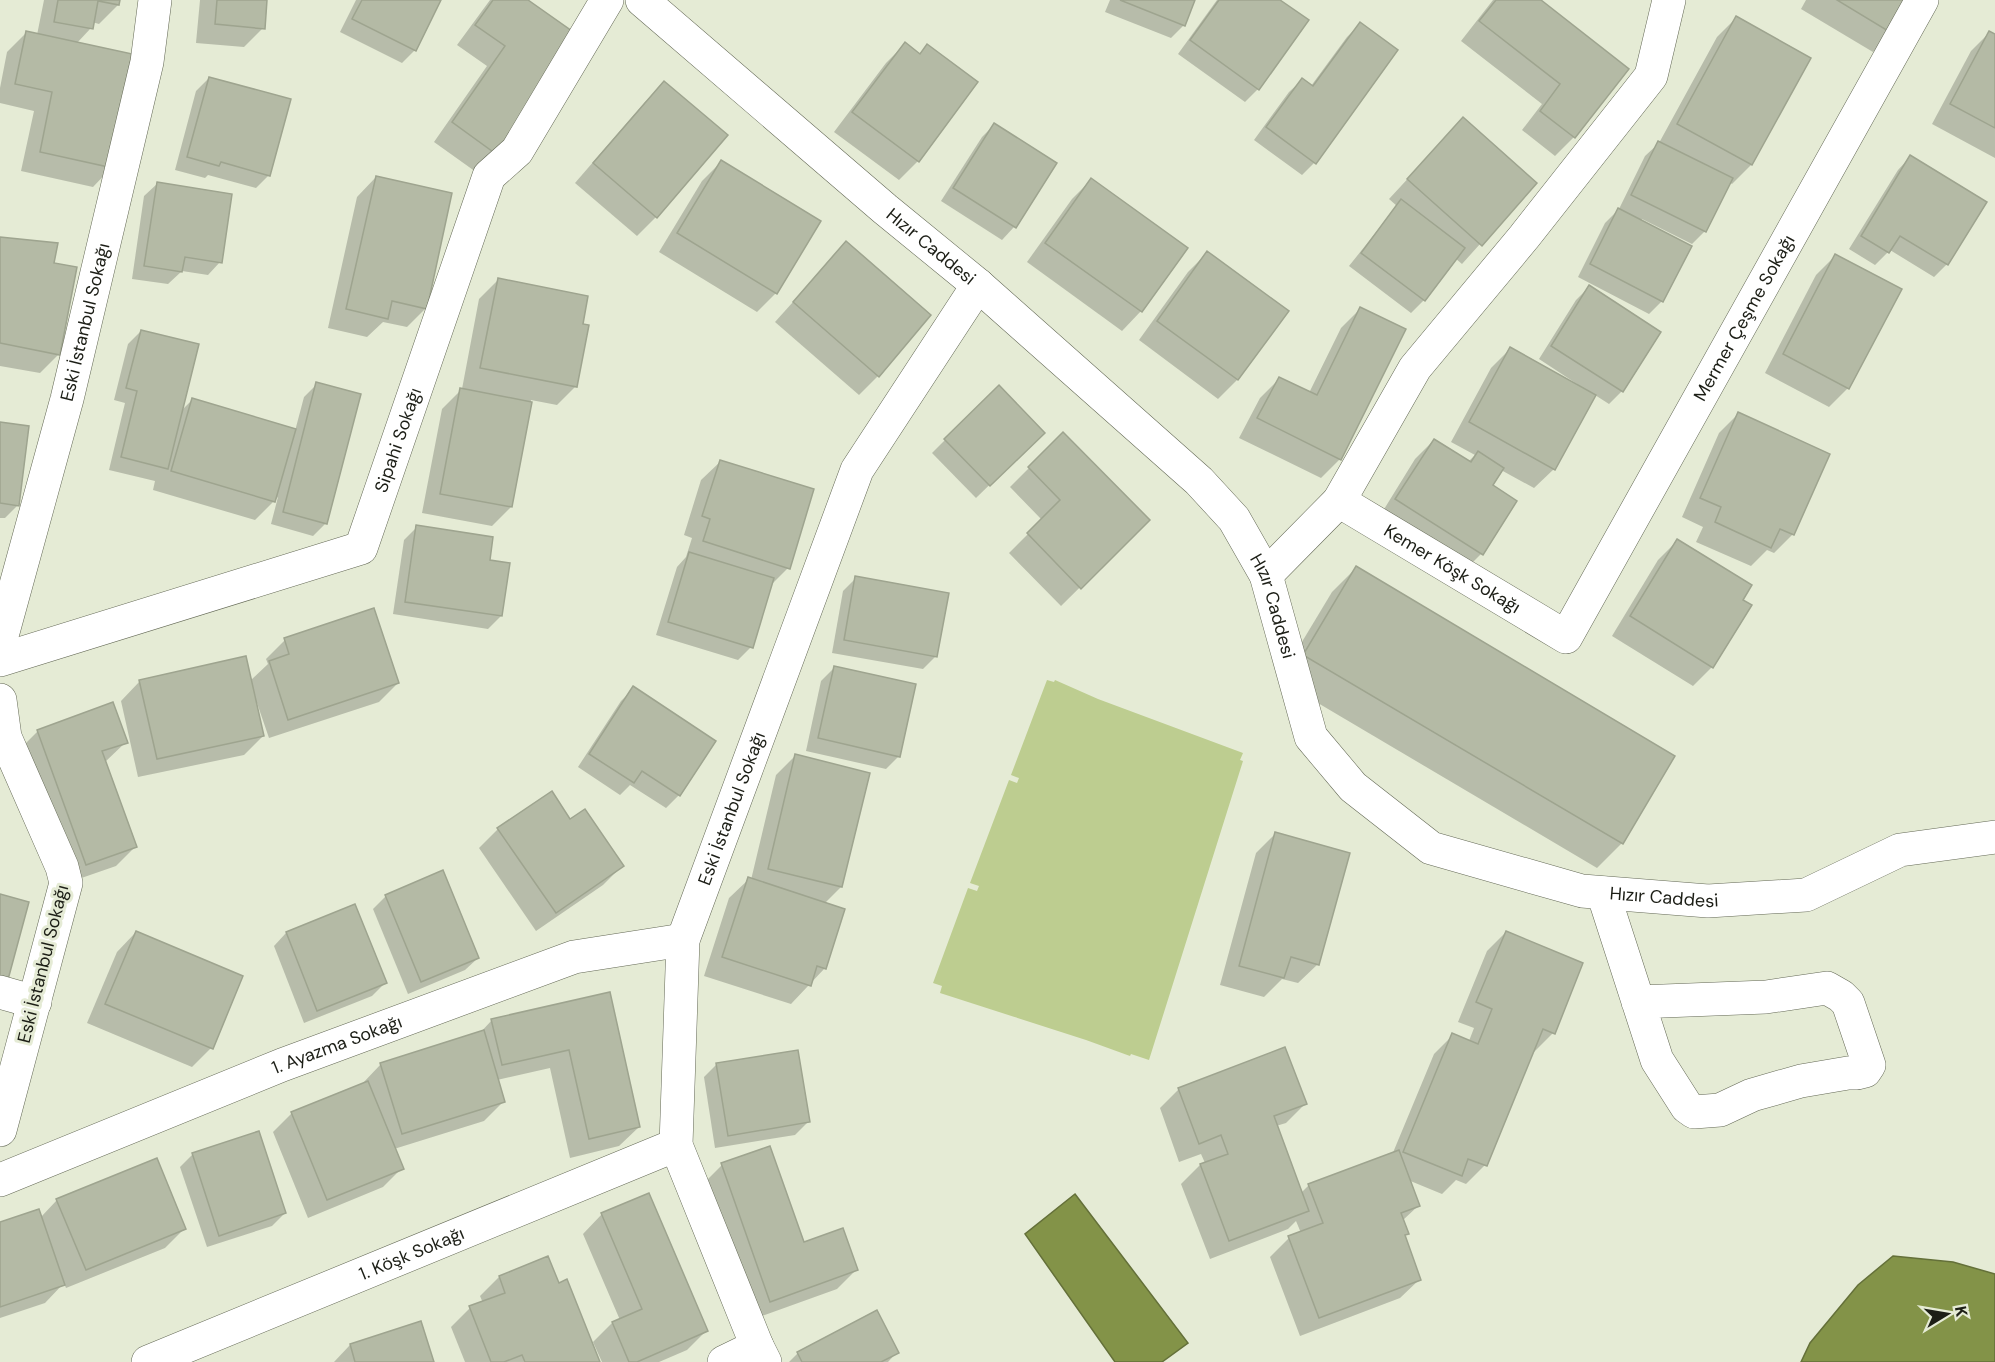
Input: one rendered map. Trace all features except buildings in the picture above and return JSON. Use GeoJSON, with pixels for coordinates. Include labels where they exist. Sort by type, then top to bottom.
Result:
{"type":"FeatureCollection","features":[{"type":"Feature","properties":{"kind":"street","name":"Eski İstanbul Sokağı"},"geometry":{"type":"LineString","coordinates":[[0,643],[67,399],[147,62],[155,0]]}},
{"type":"Feature","properties":{"kind":"street","name":"Sipahi Sokağı"},"geometry":{"type":"LineString","coordinates":[[0,660],[360,548],[489,176],[517,151],[607,0]]}},
{"type":"Feature","properties":{"kind":"street","name":"Hızır Caddesi"},"geometry":{"type":"LineString","coordinates":[[642,0],[885,209],[978,285],[1199,481],[1234,519],[1266,575],[1311,737],[1353,787],[1431,848],[1582,891],[1708,901],[1806,896],[1900,850],[1995,837]]}},
{"type":"Feature","properties":{"kind":"street"},"geometry":{"type":"LineString","coordinates":[[1266,575],[1339,501],[1415,368],[1524,237],[1652,76],[1669,0]]}},
{"type":"Feature","properties":{"kind":"street","name":"Mermer Çeşme Sokağı"},"geometry":{"type":"LineString","coordinates":[[1566,637],[1922,0]]}},
{"type":"Feature","properties":{"kind":"street","name":"Eski İstanbul Sokağı"},"geometry":{"type":"LineString","coordinates":[[761,1354],[676,1145],[683,940],[857,470],[978,285]]}},
{"type":"Feature","properties":{"kind":"street","name":"Kemer Köşk Sokağı"},"geometry":{"type":"LineString","coordinates":[[1339,501],[1566,637]]}},
{"type":"Feature","properties":{"kind":"street","name":"Eski İstanbul Sokağı"},"geometry":{"type":"LineString","coordinates":[[0,700],[5,737],[62,867],[66,883],[35,1002],[9,1059],[0,1130]]}},
{"type":"Feature","properties":{"kind":"street"},"geometry":{"type":"LineString","coordinates":[[1603,893],[1638,1002],[1658,1060],[1687,1107],[1694,1112],[1720,1110],[1752,1095],[1802,1081],[1857,1073],[1864,1071],[1869,1065],[1848,1003],[1842,996],[1827,988],[1766,997],[1638,1002]]}},
{"type":"Feature","properties":{"kind":"street","name":"1. Ayazma Sokağı"},"geometry":{"type":"LineString","coordinates":[[0,1180],[282,1065],[574,957],[683,940]]}},
{"type":"Feature","properties":{"kind":"street"},"geometry":{"type":"LineString","coordinates":[[0,992],[35,1002]]}},
{"type":"Feature","properties":{"kind":"street","name":"1. Köşk Sokağı"},"geometry":{"type":"LineString","coordinates":[[148,1362],[676,1145]]}},
{"type":"Feature","properties":{"kind":"street"},"geometry":{"type":"LineString","coordinates":[[724,1362],[761,1354]]}},
{"type":"Feature","properties":{"kind":"shaded area"},"geometry":{"type":"Polygon","coordinates":[[[1047,680],[1054,682],[1055,680],[1098,699],[1243,753],[1240,760],[1243,761],[1149,1060],[1131,1054],[1130,1056],[940,993],[942,986],[933,983],[968,888],[977,891],[979,886],[970,883],[1009,780],[1017,783],[1019,778],[1011,775],[1047,680]]]}},
{"type":"Feature","properties":{"kind":"shaded area"},"geometry":{"type":"Polygon","coordinates":[[[1075,1194],[1188,1343],[1162,1362],[1115,1362],[1025,1234],[1075,1194]]]}},
{"type":"Feature","properties":{"kind":"shaded area"},"geometry":{"type":"Polygon","coordinates":[[[1893,1256],[1953,1262],[1995,1274],[1995,1362],[1801,1362],[1810,1343],[1858,1285],[1893,1256]]]}}]}
